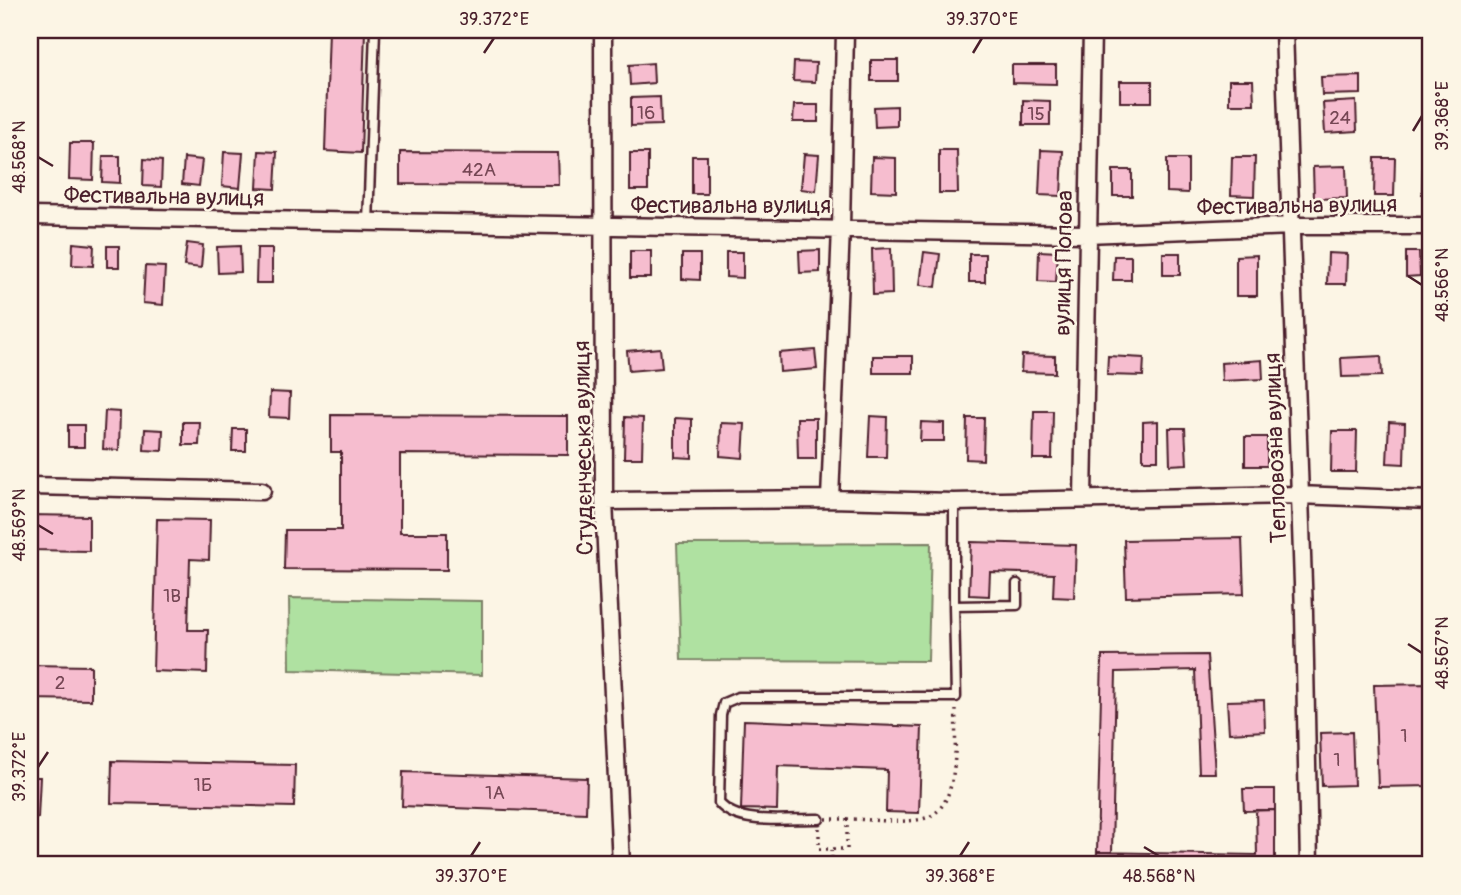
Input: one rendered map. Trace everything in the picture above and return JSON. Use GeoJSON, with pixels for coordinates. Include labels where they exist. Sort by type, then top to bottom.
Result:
{"type":"FeatureCollection","features":[{"type":"Feature","properties":{"kind":"street","name":"Студєнчеська вулиця"},"geometry":{"type":"LineString","coordinates":[[603,30],[604,501],[621,865]]}},
{"type":"Feature","properties":{"kind":"street"},"geometry":{"type":"LineString","coordinates":[[830,499],[841,228],[845,30]]}},
{"type":"Feature","properties":{"kind":"street","name":"вулиця Попова"},"geometry":{"type":"LineString","coordinates":[[1083,498],[1092,30]]}},
{"type":"Feature","properties":{"kind":"street","name":"Тепловозна вулиця"},"geometry":{"type":"LineString","coordinates":[[1284,30],[1304,613],[1309,865]]}},
{"type":"Feature","properties":{"kind":"street","name":"Фестивальна вулиця"},"geometry":{"type":"LineString","coordinates":[[30,216],[603,228],[841,228],[1086,234],[1292,226],[1431,226]]}},
{"type":"Feature","properties":{"kind":"street"},"geometry":{"type":"LineString","coordinates":[[30,486],[261,491]]}},
{"type":"Feature","properties":{"kind":"street"},"geometry":{"type":"LineString","coordinates":[[604,501],[830,499],[954,502],[1298,495],[1431,500]]}},
{"type":"Feature","properties":{"kind":"lane"},"geometry":{"type":"LineString","coordinates":[[368,223],[375,30]]}},
{"type":"Feature","properties":{"kind":"lane"},"geometry":{"type":"LineString","coordinates":[[819,819],[748,817],[734,814],[719,803],[721,715],[724,703],[738,697],[956,697],[954,502]]}},
{"type":"Feature","properties":{"kind":"lane"},"geometry":{"type":"LineString","coordinates":[[954,606],[1017,605],[1017,584]]}},
{"type":"Feature","properties":{"kind":"path"},"geometry":{"type":"LineString","coordinates":[[847,819],[847,849],[819,849],[819,819],[847,819],[921,820],[933,816],[944,807],[951,793],[956,697]]}},
{"type":"Feature","properties":{"kind":"path"},"geometry":{"type":"LineString","coordinates":[[832,849],[832,865]]}},
{"type":"Feature","properties":{"kind":"green space"},"geometry":{"type":"Polygon","coordinates":[[[931,543],[928,661],[681,660],[677,544],[931,543]]]}},
{"type":"Feature","properties":{"kind":"green space"},"geometry":{"type":"Polygon","coordinates":[[[289,598],[482,601],[482,675],[290,670],[289,598]]]}},
{"type":"Feature","properties":{"kind":"building"},"geometry":{"type":"Polygon","coordinates":[[[329,30],[365,30],[361,153],[325,151],[329,30]]]}},
{"type":"Feature","properties":{"kind":"building"},"geometry":{"type":"Polygon","coordinates":[[[871,60],[898,60],[898,81],[871,81],[871,60]]]}},
{"type":"Feature","properties":{"kind":"building"},"geometry":{"type":"Polygon","coordinates":[[[794,62],[816,63],[815,82],[793,81],[794,62]]]}},
{"type":"Feature","properties":{"kind":"building"},"geometry":{"type":"Polygon","coordinates":[[[653,63],[654,83],[630,85],[629,65],[653,63]]]}},
{"type":"Feature","properties":{"kind":"building"},"geometry":{"type":"Polygon","coordinates":[[[1012,65],[1056,65],[1056,84],[1012,83],[1012,65]]]}},
{"type":"Feature","properties":{"kind":"building"},"geometry":{"type":"Polygon","coordinates":[[[1361,76],[1361,94],[1322,95],[1321,77],[1361,76]]]}},
{"type":"Feature","properties":{"kind":"building"},"geometry":{"type":"Polygon","coordinates":[[[1229,80],[1253,80],[1254,104],[1229,104],[1229,80]]]}},
{"type":"Feature","properties":{"kind":"building"},"geometry":{"type":"Polygon","coordinates":[[[1120,81],[1152,81],[1152,102],[1120,102],[1120,81]]]}},
{"type":"Feature","properties":{"kind":"building"},"geometry":{"type":"Polygon","coordinates":[[[660,97],[661,125],[631,126],[631,98],[660,97]]]}},
{"type":"Feature","properties":{"kind":"building"},"geometry":{"type":"Polygon","coordinates":[[[1023,100],[1050,101],[1050,125],[1023,125],[1023,100]]]}},
{"type":"Feature","properties":{"kind":"building"},"geometry":{"type":"Polygon","coordinates":[[[1356,101],[1357,131],[1325,133],[1323,103],[1356,101]]]}},
{"type":"Feature","properties":{"kind":"building"},"geometry":{"type":"Polygon","coordinates":[[[794,105],[818,105],[818,122],[793,122],[794,105]]]}},
{"type":"Feature","properties":{"kind":"building"},"geometry":{"type":"Polygon","coordinates":[[[897,106],[897,126],[875,127],[874,107],[897,106]]]}},
{"type":"Feature","properties":{"kind":"building"},"geometry":{"type":"Polygon","coordinates":[[[70,143],[94,143],[93,180],[69,179],[70,143]]]}},
{"type":"Feature","properties":{"kind":"building"},"geometry":{"type":"Polygon","coordinates":[[[939,150],[957,150],[958,193],[939,193],[939,150]]]}},
{"type":"Feature","properties":{"kind":"building"},"geometry":{"type":"Polygon","coordinates":[[[1041,150],[1063,151],[1061,196],[1039,195],[1041,150]]]}},
{"type":"Feature","properties":{"kind":"building"},"geometry":{"type":"Polygon","coordinates":[[[259,151],[277,152],[275,189],[257,188],[259,151]]]}},
{"type":"Feature","properties":{"kind":"building"},"geometry":{"type":"Polygon","coordinates":[[[224,152],[243,153],[240,188],[222,186],[224,152]]]}},
{"type":"Feature","properties":{"kind":"building"},"geometry":{"type":"Polygon","coordinates":[[[400,152],[558,153],[559,185],[400,184],[400,152]]]}},
{"type":"Feature","properties":{"kind":"building"},"geometry":{"type":"Polygon","coordinates":[[[630,153],[648,153],[648,190],[630,190],[630,153]]]}},
{"type":"Feature","properties":{"kind":"building"},"geometry":{"type":"Polygon","coordinates":[[[804,154],[819,155],[816,191],[801,189],[804,154]]]}},
{"type":"Feature","properties":{"kind":"building"},"geometry":{"type":"Polygon","coordinates":[[[103,156],[120,156],[120,183],[102,182],[103,156]]]}},
{"type":"Feature","properties":{"kind":"building"},"geometry":{"type":"Polygon","coordinates":[[[692,156],[707,156],[707,194],[692,194],[692,156]]]}},
{"type":"Feature","properties":{"kind":"building"},"geometry":{"type":"Polygon","coordinates":[[[872,157],[896,158],[896,192],[871,191],[872,157]]]}},
{"type":"Feature","properties":{"kind":"building"},"geometry":{"type":"Polygon","coordinates":[[[1232,157],[1255,157],[1254,196],[1231,195],[1232,157]]]}},
{"type":"Feature","properties":{"kind":"building"},"geometry":{"type":"Polygon","coordinates":[[[184,158],[202,160],[199,186],[182,184],[184,158]]]}},
{"type":"Feature","properties":{"kind":"building"},"geometry":{"type":"Polygon","coordinates":[[[1375,158],[1395,158],[1394,196],[1374,196],[1375,158]]]}},
{"type":"Feature","properties":{"kind":"building"},"geometry":{"type":"Polygon","coordinates":[[[144,159],[162,161],[161,187],[143,186],[144,159]]]}},
{"type":"Feature","properties":{"kind":"building"},"geometry":{"type":"Polygon","coordinates":[[[1167,159],[1188,159],[1188,193],[1167,192],[1167,159]]]}},
{"type":"Feature","properties":{"kind":"building"},"geometry":{"type":"Polygon","coordinates":[[[1423,164],[1431,165],[1431,194],[1422,194],[1423,164]]]}},
{"type":"Feature","properties":{"kind":"building"},"geometry":{"type":"Polygon","coordinates":[[[1346,166],[1347,198],[1314,199],[1313,167],[1346,166]]]}},
{"type":"Feature","properties":{"kind":"building"},"geometry":{"type":"Polygon","coordinates":[[[1113,170],[1132,170],[1132,196],[1113,196],[1113,170]]]}},
{"type":"Feature","properties":{"kind":"building"},"geometry":{"type":"Polygon","coordinates":[[[73,243],[94,245],[93,266],[72,265],[73,243]]]}},
{"type":"Feature","properties":{"kind":"building"},"geometry":{"type":"Polygon","coordinates":[[[187,243],[203,245],[201,268],[184,266],[187,243]]]}},
{"type":"Feature","properties":{"kind":"building"},"geometry":{"type":"Polygon","coordinates":[[[107,246],[119,246],[119,267],[107,267],[107,246]]]}},
{"type":"Feature","properties":{"kind":"building"},"geometry":{"type":"Polygon","coordinates":[[[240,246],[241,272],[218,273],[217,247],[240,246]]]}},
{"type":"Feature","properties":{"kind":"building"},"geometry":{"type":"Polygon","coordinates":[[[257,248],[272,248],[272,283],[256,283],[257,248]]]}},
{"type":"Feature","properties":{"kind":"building"},"geometry":{"type":"Polygon","coordinates":[[[891,248],[892,294],[873,295],[872,249],[891,248]]]}},
{"type":"Feature","properties":{"kind":"building"},"geometry":{"type":"Polygon","coordinates":[[[820,250],[820,272],[800,273],[799,251],[820,250]]]}},
{"type":"Feature","properties":{"kind":"building"},"geometry":{"type":"Polygon","coordinates":[[[630,251],[651,251],[651,278],[630,278],[630,251]]]}},
{"type":"Feature","properties":{"kind":"building"},"geometry":{"type":"Polygon","coordinates":[[[1039,251],[1058,252],[1056,282],[1038,281],[1039,251]]]}},
{"type":"Feature","properties":{"kind":"building"},"geometry":{"type":"Polygon","coordinates":[[[726,252],[743,252],[743,278],[726,277],[726,252]]]}},
{"type":"Feature","properties":{"kind":"building"},"geometry":{"type":"Polygon","coordinates":[[[924,252],[940,254],[936,287],[920,285],[924,252]]]}},
{"type":"Feature","properties":{"kind":"building"},"geometry":{"type":"Polygon","coordinates":[[[1406,252],[1419,252],[1420,276],[1406,277],[1406,252]]]}},
{"type":"Feature","properties":{"kind":"building"},"geometry":{"type":"Polygon","coordinates":[[[1163,253],[1180,253],[1180,275],[1163,275],[1163,253]]]}},
{"type":"Feature","properties":{"kind":"building"},"geometry":{"type":"Polygon","coordinates":[[[1328,253],[1347,254],[1346,284],[1327,284],[1328,253]]]}},
{"type":"Feature","properties":{"kind":"building"},"geometry":{"type":"Polygon","coordinates":[[[1428,253],[1431,253],[1431,278],[1429,278],[1428,253]]]}},
{"type":"Feature","properties":{"kind":"building"},"geometry":{"type":"Polygon","coordinates":[[[682,254],[700,254],[700,280],[682,279],[682,254]]]}},
{"type":"Feature","properties":{"kind":"building"},"geometry":{"type":"Polygon","coordinates":[[[969,254],[985,254],[985,282],[969,282],[969,254]]]}},
{"type":"Feature","properties":{"kind":"building"},"geometry":{"type":"Polygon","coordinates":[[[1257,255],[1257,296],[1236,296],[1236,256],[1257,255]]]}},
{"type":"Feature","properties":{"kind":"building"},"geometry":{"type":"Polygon","coordinates":[[[1114,256],[1131,256],[1131,280],[1113,280],[1114,256]]]}},
{"type":"Feature","properties":{"kind":"building"},"geometry":{"type":"Polygon","coordinates":[[[145,266],[165,267],[163,305],[143,303],[145,266]]]}},
{"type":"Feature","properties":{"kind":"building"},"geometry":{"type":"Polygon","coordinates":[[[660,348],[662,368],[629,371],[627,351],[660,348]]]}},
{"type":"Feature","properties":{"kind":"building"},"geometry":{"type":"Polygon","coordinates":[[[815,350],[817,369],[780,372],[779,353],[815,350]]]}},
{"type":"Feature","properties":{"kind":"building"},"geometry":{"type":"Polygon","coordinates":[[[1022,355],[1055,356],[1055,373],[1021,372],[1022,355]]]}},
{"type":"Feature","properties":{"kind":"building"},"geometry":{"type":"Polygon","coordinates":[[[873,356],[913,356],[913,373],[873,373],[873,356]]]}},
{"type":"Feature","properties":{"kind":"building"},"geometry":{"type":"Polygon","coordinates":[[[1108,356],[1144,358],[1143,376],[1107,375],[1108,356]]]}},
{"type":"Feature","properties":{"kind":"building"},"geometry":{"type":"Polygon","coordinates":[[[1381,356],[1382,376],[1342,377],[1341,358],[1381,356]]]}},
{"type":"Feature","properties":{"kind":"building"},"geometry":{"type":"Polygon","coordinates":[[[1262,360],[1263,379],[1222,381],[1221,363],[1262,360]]]}},
{"type":"Feature","properties":{"kind":"building"},"geometry":{"type":"Polygon","coordinates":[[[270,392],[290,393],[289,418],[269,417],[270,392]]]}},
{"type":"Feature","properties":{"kind":"building"},"geometry":{"type":"Polygon","coordinates":[[[105,411],[120,412],[119,450],[103,449],[105,411]]]}},
{"type":"Feature","properties":{"kind":"building"},"geometry":{"type":"Polygon","coordinates":[[[1034,411],[1053,411],[1052,459],[1033,459],[1034,411]]]}},
{"type":"Feature","properties":{"kind":"building"},"geometry":{"type":"Polygon","coordinates":[[[331,415],[568,416],[568,455],[400,454],[400,533],[447,533],[447,570],[284,569],[285,530],[341,530],[341,452],[331,452],[331,415]]]}},
{"type":"Feature","properties":{"kind":"building"},"geometry":{"type":"Polygon","coordinates":[[[870,416],[887,417],[886,457],[868,457],[870,416]]]}},
{"type":"Feature","properties":{"kind":"building"},"geometry":{"type":"Polygon","coordinates":[[[625,417],[643,418],[642,458],[624,458],[625,417]]]}},
{"type":"Feature","properties":{"kind":"building"},"geometry":{"type":"Polygon","coordinates":[[[675,418],[692,419],[692,458],[675,457],[675,418]]]}},
{"type":"Feature","properties":{"kind":"building"},"geometry":{"type":"Polygon","coordinates":[[[797,418],[816,418],[816,459],[798,459],[797,418]]]}},
{"type":"Feature","properties":{"kind":"building"},"geometry":{"type":"Polygon","coordinates":[[[967,418],[984,418],[983,460],[966,459],[967,418]]]}},
{"type":"Feature","properties":{"kind":"building"},"geometry":{"type":"Polygon","coordinates":[[[1158,421],[1158,460],[1143,460],[1143,422],[1158,421]]]}},
{"type":"Feature","properties":{"kind":"building"},"geometry":{"type":"Polygon","coordinates":[[[183,422],[200,422],[199,445],[183,445],[183,422]]]}},
{"type":"Feature","properties":{"kind":"building"},"geometry":{"type":"Polygon","coordinates":[[[921,422],[944,423],[944,441],[920,441],[921,422]]]}},
{"type":"Feature","properties":{"kind":"building"},"geometry":{"type":"Polygon","coordinates":[[[1389,422],[1405,423],[1404,464],[1387,463],[1389,422]]]}},
{"type":"Feature","properties":{"kind":"building"},"geometry":{"type":"Polygon","coordinates":[[[721,423],[745,424],[743,458],[720,456],[721,423]]]}},
{"type":"Feature","properties":{"kind":"building"},"geometry":{"type":"Polygon","coordinates":[[[68,425],[84,425],[84,447],[68,447],[68,425]]]}},
{"type":"Feature","properties":{"kind":"building"},"geometry":{"type":"Polygon","coordinates":[[[1169,428],[1185,428],[1187,464],[1170,465],[1169,428]]]}},
{"type":"Feature","properties":{"kind":"building"},"geometry":{"type":"Polygon","coordinates":[[[145,429],[163,430],[162,451],[144,450],[145,429]]]}},
{"type":"Feature","properties":{"kind":"building"},"geometry":{"type":"Polygon","coordinates":[[[233,429],[246,429],[246,451],[232,451],[233,429]]]}},
{"type":"Feature","properties":{"kind":"building"},"geometry":{"type":"Polygon","coordinates":[[[1332,431],[1357,431],[1356,472],[1331,472],[1332,431]]]}},
{"type":"Feature","properties":{"kind":"building"},"geometry":{"type":"Polygon","coordinates":[[[1245,437],[1267,437],[1267,466],[1245,466],[1245,437]]]}},
{"type":"Feature","properties":{"kind":"building"},"geometry":{"type":"Polygon","coordinates":[[[30,515],[89,516],[89,551],[30,550],[30,515]]]}},
{"type":"Feature","properties":{"kind":"building"},"geometry":{"type":"Polygon","coordinates":[[[157,519],[210,520],[209,560],[190,559],[188,630],[208,630],[207,673],[153,671],[157,519]]]}},
{"type":"Feature","properties":{"kind":"building"},"geometry":{"type":"Polygon","coordinates":[[[1425,532],[1431,532],[1431,591],[1424,591],[1425,532]]]}},
{"type":"Feature","properties":{"kind":"building"},"geometry":{"type":"Polygon","coordinates":[[[1242,538],[1244,594],[1126,597],[1124,540],[1242,538]]]}},
{"type":"Feature","properties":{"kind":"building"},"geometry":{"type":"Polygon","coordinates":[[[971,542],[1076,545],[1074,598],[1053,597],[1054,574],[990,572],[989,596],[969,595],[971,542]]]}},
{"type":"Feature","properties":{"kind":"building"},"geometry":{"type":"Polygon","coordinates":[[[1207,655],[1215,773],[1199,773],[1195,670],[1116,672],[1112,852],[1097,852],[1102,656],[1207,655]]]}},
{"type":"Feature","properties":{"kind":"building"},"geometry":{"type":"Polygon","coordinates":[[[30,665],[91,666],[91,700],[30,699],[30,665]]]}},
{"type":"Feature","properties":{"kind":"building"},"geometry":{"type":"Polygon","coordinates":[[[1431,684],[1431,786],[1378,787],[1374,685],[1431,684]]]}},
{"type":"Feature","properties":{"kind":"building"},"geometry":{"type":"Polygon","coordinates":[[[1264,700],[1265,731],[1229,733],[1227,701],[1264,700]]]}},
{"type":"Feature","properties":{"kind":"building"},"geometry":{"type":"Polygon","coordinates":[[[744,720],[922,727],[919,813],[886,812],[887,770],[778,766],[777,810],[741,809],[744,720]]]}},
{"type":"Feature","properties":{"kind":"building"},"geometry":{"type":"Polygon","coordinates":[[[1352,732],[1354,785],[1322,786],[1320,733],[1352,732]]]}},
{"type":"Feature","properties":{"kind":"building"},"geometry":{"type":"Polygon","coordinates":[[[112,761],[295,765],[294,807],[111,803],[112,761]]]}},
{"type":"Feature","properties":{"kind":"building"},"geometry":{"type":"Polygon","coordinates":[[[403,772],[587,778],[586,813],[402,806],[403,772]]]}},
{"type":"Feature","properties":{"kind":"building"},"geometry":{"type":"Polygon","coordinates":[[[30,777],[40,777],[38,818],[30,818],[30,777]]]}},
{"type":"Feature","properties":{"kind":"building"},"geometry":{"type":"Polygon","coordinates":[[[1243,789],[1275,789],[1275,810],[1244,811],[1243,789]]]}},
{"type":"Feature","properties":{"kind":"building"},"geometry":{"type":"Polygon","coordinates":[[[1256,810],[1275,810],[1275,865],[1096,865],[1097,852],[1257,855],[1256,810]]]}}]}
